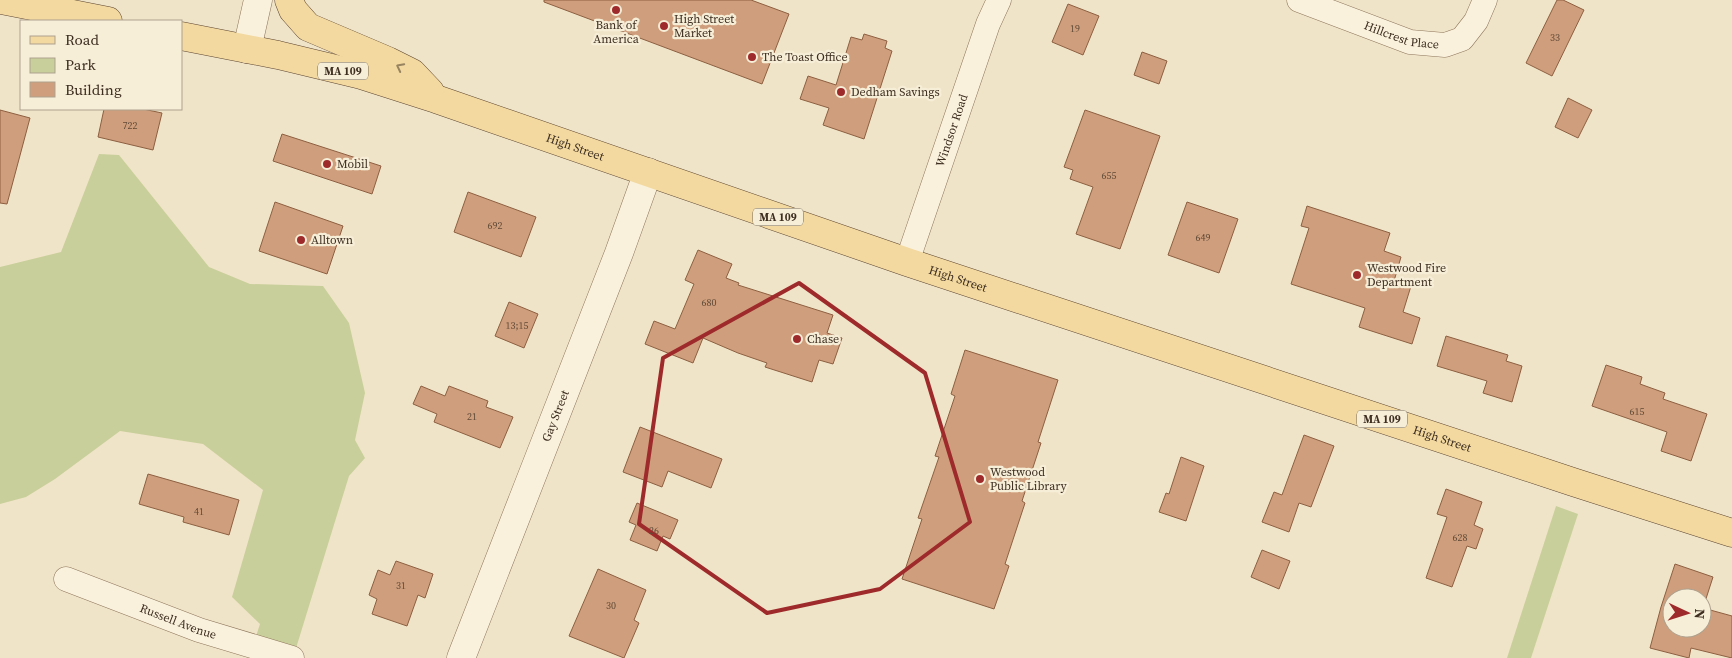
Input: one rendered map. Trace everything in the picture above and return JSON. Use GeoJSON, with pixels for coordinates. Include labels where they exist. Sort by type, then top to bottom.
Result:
{"type":"FeatureCollection","features":[{"type":"Feature","properties":{"kind":"main road"},"geometry":{"type":"LineString","coordinates":[[2,0],[103,20]]}},
{"type":"Feature","properties":{"kind":"main road"},"geometry":{"type":"LineString","coordinates":[[289,0],[293,10],[308,27],[412,73],[436,99]]}},
{"type":"Feature","properties":{"kind":"main road","name":"High Street"},"geometry":{"type":"LineString","coordinates":[[182,36],[361,75],[436,99],[907,262],[1732,533]]}},
{"type":"Feature","properties":{"kind":"street"},"geometry":{"type":"LineString","coordinates":[[247,49],[258,0]]}},
{"type":"Feature","properties":{"kind":"street","name":"Windsor Road"},"geometry":{"type":"LineString","coordinates":[[907,262],[988,24],[999,0]]}},
{"type":"Feature","properties":{"kind":"street","name":"Hillcrest Place"},"geometry":{"type":"LineString","coordinates":[[1299,0],[1410,42],[1445,44],[1462,39],[1476,21],[1485,0]]}},
{"type":"Feature","properties":{"kind":"street","name":"Gay Street"},"geometry":{"type":"LineString","coordinates":[[460,658],[648,172]]}},
{"type":"Feature","properties":{"kind":"street","name":"Russell Avenue"},"geometry":{"type":"LineString","coordinates":[[66,579],[199,630],[292,658]]}},
{"type":"Feature","properties":{"kind":"highlighted area"},"geometry":{"type":"Polygon","coordinates":[[[799,283],[925,373],[970,522],[880,589],[767,613],[639,524],[663,358],[799,283]]]}},
{"type":"Feature","properties":{"kind":"green space"},"geometry":{"type":"Polygon","coordinates":[[[99,154],[119,155],[209,267],[250,284],[323,286],[349,323],[365,393],[355,440],[365,458],[349,476],[293,658],[249,658],[260,624],[232,597],[263,490],[203,444],[120,431],[55,479],[26,497],[0,504],[0,267],[61,252],[99,154]]]}},
{"type":"Feature","properties":{"kind":"green space"},"geometry":{"type":"Polygon","coordinates":[[[1556,506],[1578,514],[1531,658],[1507,658],[1556,506]]]}},
{"type":"Feature","properties":{"kind":"building"},"geometry":{"type":"Polygon","coordinates":[[[544,0],[751,0],[789,14],[762,84],[544,2],[544,0]]]}},
{"type":"Feature","properties":{"kind":"building"},"geometry":{"type":"Polygon","coordinates":[[[1557,0],[1563,0],[1584,10],[1552,76],[1526,63],[1557,0]]]}},
{"type":"Feature","properties":{"kind":"building"},"geometry":{"type":"Polygon","coordinates":[[[1068,4],[1099,16],[1083,55],[1052,42],[1068,4]]]}},
{"type":"Feature","properties":{"kind":"building","name":"Dedham Savings"},"geometry":{"type":"Polygon","coordinates":[[[864,34],[887,41],[885,48],[892,51],[864,139],[823,125],[829,108],[800,99],[808,76],[836,85],[851,37],[862,40],[864,34]]]}},
{"type":"Feature","properties":{"kind":"building"},"geometry":{"type":"Polygon","coordinates":[[[1142,52],[1167,61],[1159,84],[1134,75],[1142,52]]]}},
{"type":"Feature","properties":{"kind":"building"},"geometry":{"type":"Polygon","coordinates":[[[1568,98],[1592,110],[1578,138],[1555,127],[1568,98]]]}},
{"type":"Feature","properties":{"kind":"building"},"geometry":{"type":"Polygon","coordinates":[[[0,110],[30,118],[7,204],[0,203],[0,110]]]}},
{"type":"Feature","properties":{"kind":"building"},"geometry":{"type":"Polygon","coordinates":[[[104,110],[148,110],[162,113],[153,150],[98,137],[104,110]]]}},
{"type":"Feature","properties":{"kind":"building"},"geometry":{"type":"Polygon","coordinates":[[[1085,110],[1160,136],[1120,249],[1076,234],[1093,187],[1070,179],[1073,170],[1064,167],[1085,110]]]}},
{"type":"Feature","properties":{"kind":"building","name":"Mobil"},"geometry":{"type":"Polygon","coordinates":[[[282,134],[381,166],[372,194],[273,161],[282,134]]]}},
{"type":"Feature","properties":{"kind":"building"},"geometry":{"type":"Polygon","coordinates":[[[468,192],[536,217],[521,257],[454,232],[468,192]]]}},
{"type":"Feature","properties":{"kind":"building"},"geometry":{"type":"Polygon","coordinates":[[[275,202],[343,226],[327,274],[259,251],[275,202]]]}},
{"type":"Feature","properties":{"kind":"building"},"geometry":{"type":"Polygon","coordinates":[[[1187,202],[1238,219],[1219,273],[1168,255],[1187,202]]]}},
{"type":"Feature","properties":{"kind":"building"},"geometry":{"type":"Polygon","coordinates":[[[1307,206],[1390,233],[1384,251],[1401,257],[1394,281],[1411,286],[1403,312],[1420,318],[1412,344],[1359,327],[1365,308],[1291,284],[1309,228],[1301,226],[1307,206]]]}},
{"type":"Feature","properties":{"kind":"building"},"geometry":{"type":"Polygon","coordinates":[[[698,250],[732,264],[726,278],[739,283],[738,285],[833,315],[827,333],[842,338],[833,364],[819,360],[812,382],[765,367],[767,363],[703,338],[693,363],[645,344],[654,321],[675,329],[694,284],[685,280],[698,250]]]}},
{"type":"Feature","properties":{"kind":"building"},"geometry":{"type":"Polygon","coordinates":[[[509,302],[538,314],[524,348],[495,336],[509,302]]]}},
{"type":"Feature","properties":{"kind":"building"},"geometry":{"type":"Polygon","coordinates":[[[1446,336],[1508,355],[1506,361],[1522,366],[1512,402],[1483,393],[1487,381],[1437,366],[1446,336]]]}},
{"type":"Feature","properties":{"kind":"building","name":"Westwood Public Library"},"geometry":{"type":"Polygon","coordinates":[[[965,350],[1058,380],[1038,442],[1041,443],[1022,501],[1025,503],[1005,564],[1009,566],[994,609],[902,579],[922,519],[918,518],[939,457],[935,456],[955,396],[951,394],[965,350]]]}},
{"type":"Feature","properties":{"kind":"building"},"geometry":{"type":"Polygon","coordinates":[[[1606,365],[1642,377],[1640,384],[1665,393],[1663,399],[1707,414],[1691,461],[1661,451],[1667,432],[1592,406],[1606,365]]]}},
{"type":"Feature","properties":{"kind":"building"},"geometry":{"type":"Polygon","coordinates":[[[421,386],[445,396],[449,386],[488,401],[486,407],[513,417],[500,448],[434,422],[437,414],[413,404],[421,386]]]}},
{"type":"Feature","properties":{"kind":"building"},"geometry":{"type":"Polygon","coordinates":[[[640,427],[722,459],[711,488],[668,471],[662,487],[623,472],[640,427]]]}},
{"type":"Feature","properties":{"kind":"building"},"geometry":{"type":"Polygon","coordinates":[[[1304,435],[1334,446],[1311,507],[1299,503],[1289,532],[1262,522],[1274,492],[1282,495],[1304,435]]]}},
{"type":"Feature","properties":{"kind":"building"},"geometry":{"type":"Polygon","coordinates":[[[1181,457],[1204,466],[1186,521],[1159,512],[1166,493],[1169,494],[1181,457]]]}},
{"type":"Feature","properties":{"kind":"building"},"geometry":{"type":"Polygon","coordinates":[[[148,474],[239,500],[229,535],[183,522],[184,517],[139,504],[148,474]]]}},
{"type":"Feature","properties":{"kind":"building"},"geometry":{"type":"Polygon","coordinates":[[[1446,489],[1482,502],[1474,525],[1483,529],[1476,549],[1467,546],[1452,587],[1426,578],[1447,517],[1437,514],[1446,489]]]}},
{"type":"Feature","properties":{"kind":"building"},"geometry":{"type":"Polygon","coordinates":[[[637,503],[678,520],[670,539],[663,536],[657,551],[630,540],[636,525],[629,522],[637,503]]]}},
{"type":"Feature","properties":{"kind":"building"},"geometry":{"type":"Polygon","coordinates":[[[1262,550],[1290,561],[1279,589],[1251,577],[1262,550]]]}},
{"type":"Feature","properties":{"kind":"building"},"geometry":{"type":"Polygon","coordinates":[[[396,561],[433,574],[425,598],[418,595],[407,626],[372,614],[377,599],[369,595],[378,570],[390,575],[396,561]]]}},
{"type":"Feature","properties":{"kind":"building"},"geometry":{"type":"Polygon","coordinates":[[[1675,564],[1713,577],[1709,588],[1667,588],[1675,564]]]}},
{"type":"Feature","properties":{"kind":"building"},"geometry":{"type":"Polygon","coordinates":[[[598,569],[646,590],[634,620],[639,623],[624,658],[569,636],[598,569]]]}},
{"type":"Feature","properties":{"kind":"building"},"geometry":{"type":"Polygon","coordinates":[[[1662,604],[1662,638],[1712,638],[1712,610],[1732,616],[1732,658],[1691,648],[1689,658],[1650,648],[1662,604]]]}},
{"type":"Feature","properties":{"kind":"place","name":"Bank of America"},"geometry":{"type":"Point","coordinates":[616,10]}},
{"type":"Feature","properties":{"kind":"place","name":"High Street Market"},"geometry":{"type":"Point","coordinates":[664,26]}},
{"type":"Feature","properties":{"kind":"place","name":"The Toast Office"},"geometry":{"type":"Point","coordinates":[752,57]}},
{"type":"Feature","properties":{"kind":"place","name":"Dedham Savings"},"geometry":{"type":"Point","coordinates":[841,92]}},
{"type":"Feature","properties":{"kind":"place","name":"Mobil"},"geometry":{"type":"Point","coordinates":[327,164]}},
{"type":"Feature","properties":{"kind":"place","name":"Alltown"},"geometry":{"type":"Point","coordinates":[301,240]}},
{"type":"Feature","properties":{"kind":"place","name":"Westwood Fire Department"},"geometry":{"type":"Point","coordinates":[1357,275]}},
{"type":"Feature","properties":{"kind":"place","name":"Chase"},"geometry":{"type":"Point","coordinates":[797,339]}},
{"type":"Feature","properties":{"kind":"place","name":"Westwood Public Library"},"geometry":{"type":"Point","coordinates":[980,479]}}]}
